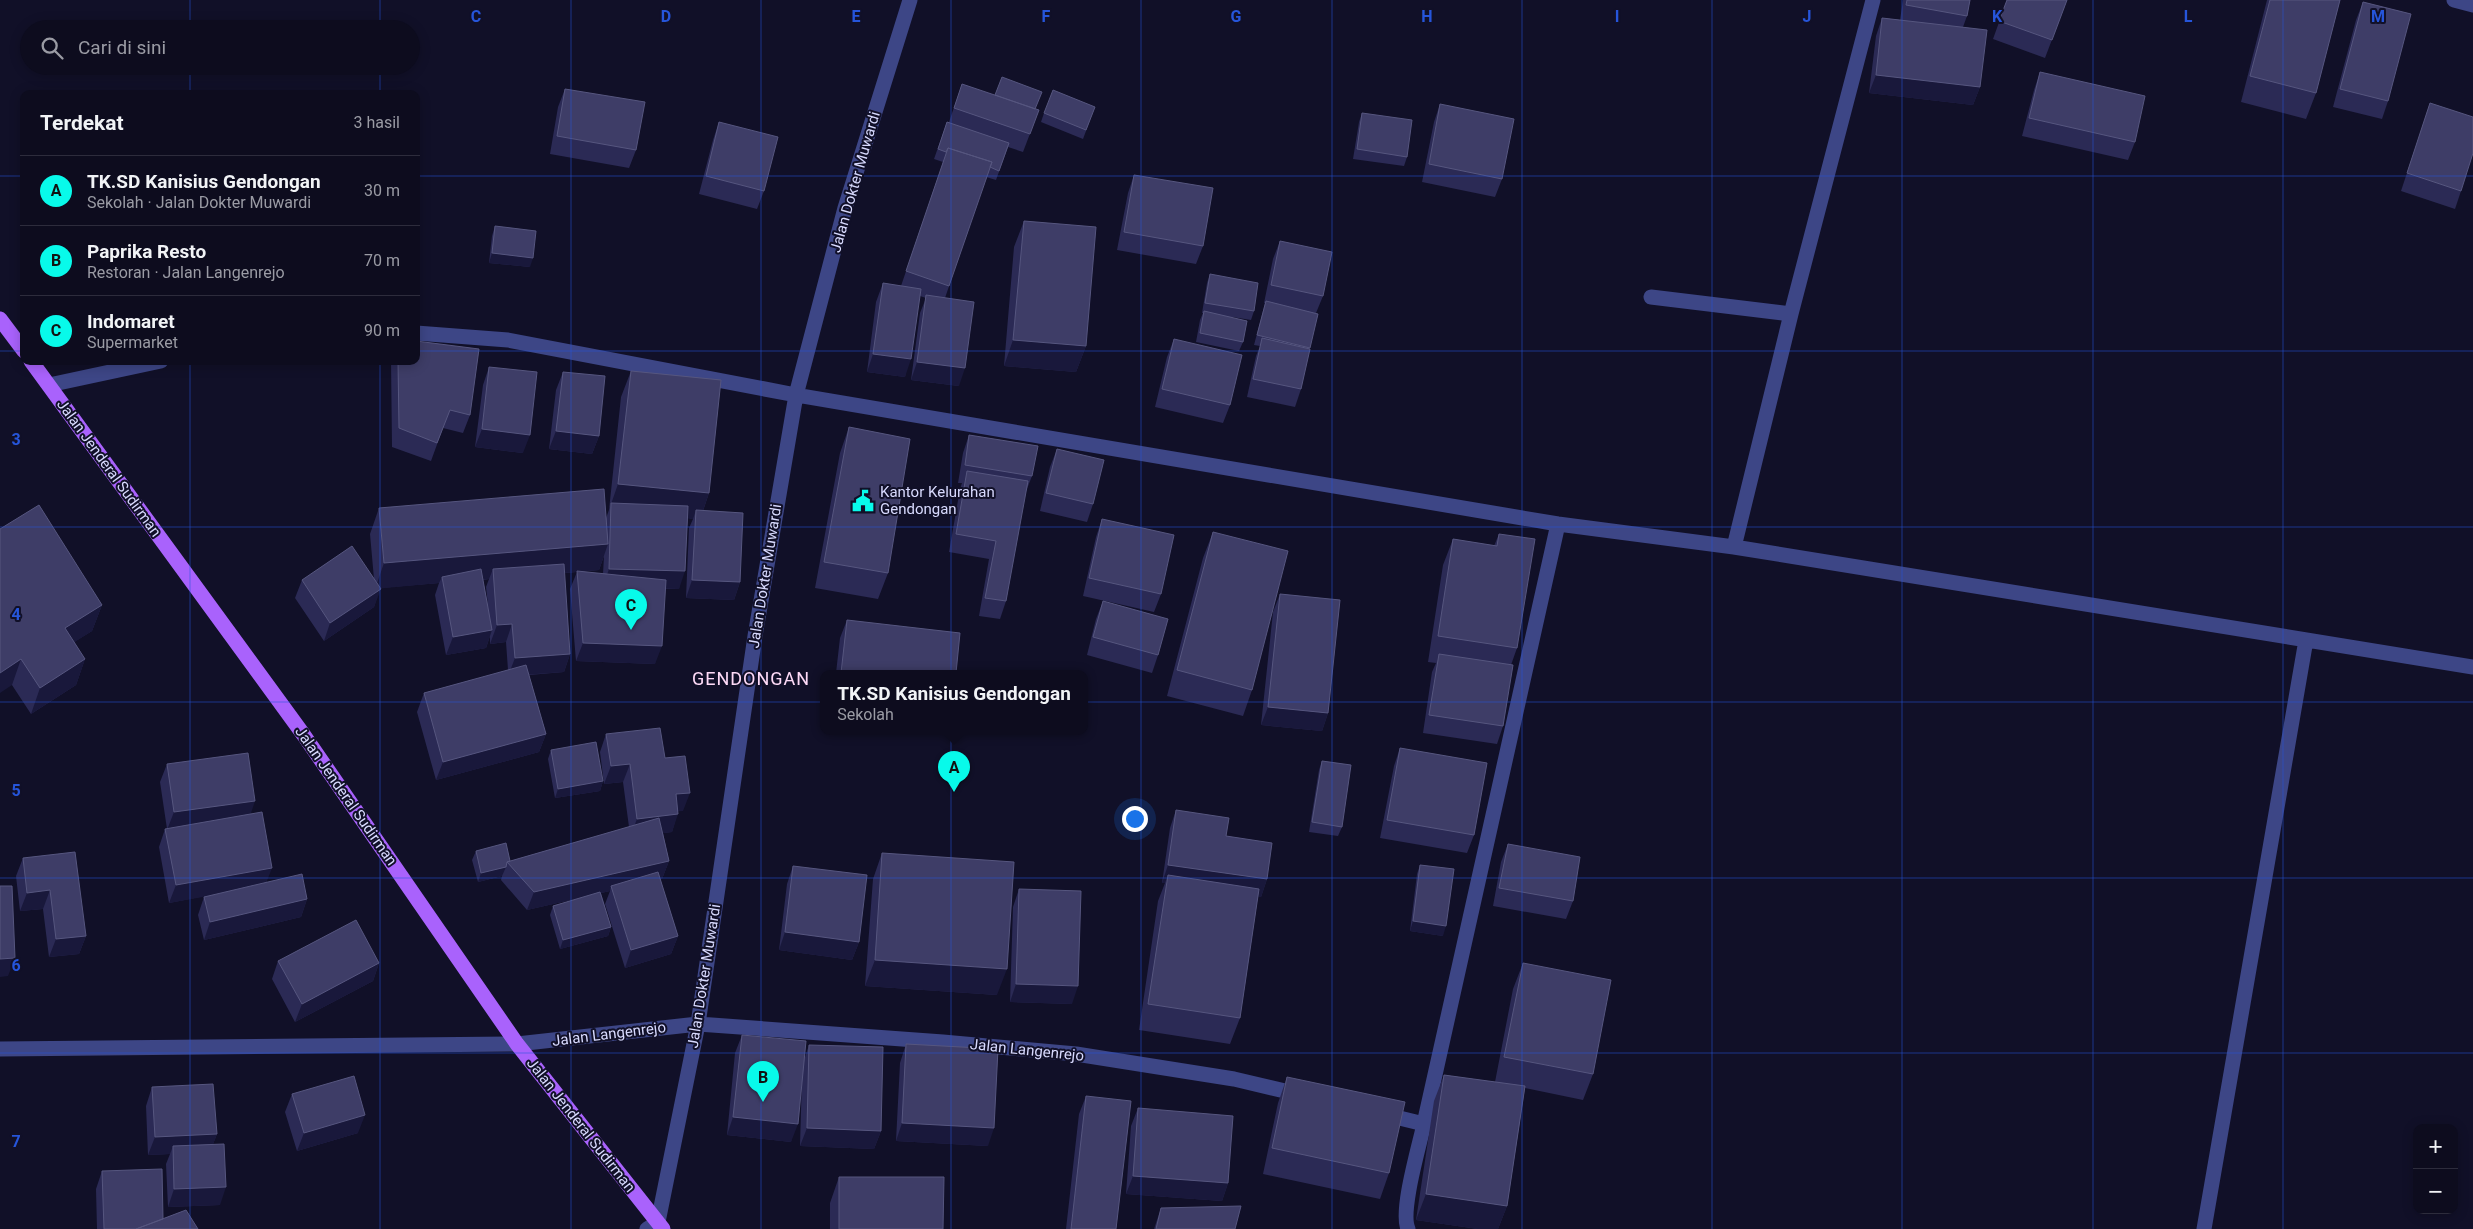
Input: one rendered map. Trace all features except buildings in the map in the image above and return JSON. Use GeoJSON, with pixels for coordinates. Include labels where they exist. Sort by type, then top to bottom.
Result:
{"type":"FeatureCollection","features":[{"type":"Feature","properties":{"kind":"main road"},"geometry":{"type":"LineString","coordinates":[[0,319],[20,346]]}},
{"type":"Feature","properties":{"kind":"main road","name":"Jalan Jenderal Sudirman"},"geometry":{"type":"LineString","coordinates":[[34,365],[304,734],[518,1044],[656,1227]]}},
{"type":"Feature","properties":{"kind":"street","name":"Jalan Dokter Muwardi"},"geometry":{"type":"LineString","coordinates":[[656,1227],[698,1024],[755,636],[796,395],[845,208],[910,0]]}},
{"type":"Feature","properties":{"kind":"street"},"geometry":{"type":"LineString","coordinates":[[1734,547],[1791,314],[1873,0]]}},
{"type":"Feature","properties":{"kind":"street"},"geometry":{"type":"LineString","coordinates":[[2454,0],[2473,4]]}},
{"type":"Feature","properties":{"kind":"street"},"geometry":{"type":"LineString","coordinates":[[1651,297],[1791,314]]}},
{"type":"Feature","properties":{"kind":"street"},"geometry":{"type":"LineString","coordinates":[[420,333],[508,340],[796,395],[1558,524],[1734,547],[2473,667]]}},
{"type":"Feature","properties":{"kind":"street"},"geometry":{"type":"LineString","coordinates":[[49,386],[143,365]]}},
{"type":"Feature","properties":{"kind":"street"},"geometry":{"type":"LineString","coordinates":[[1408,1229],[1405,1224],[1406,1208],[1558,524]]}},
{"type":"Feature","properties":{"kind":"street"},"geometry":{"type":"LineString","coordinates":[[2204,1229],[2306,640]]}},
{"type":"Feature","properties":{"kind":"street","name":"Jalan Langenrejo"},"geometry":{"type":"LineString","coordinates":[[0,1049],[518,1044],[698,1024],[1076,1054],[1234,1079],[1318,1098]]}},
{"type":"Feature","properties":{"kind":"street"},"geometry":{"type":"LineString","coordinates":[[1373,1111],[1424,1124]]}},
{"type":"Feature","properties":{"kind":"place","name":"Kantor Kelurahan Gendongan"},"geometry":{"type":"Point","coordinates":[863,501]}},
{"type":"Feature","properties":{"kind":"place","name":"Indomaret"},"geometry":{"type":"Point","coordinates":[631,630]}},
{"type":"Feature","properties":{"kind":"place","name":"TK.SD Kanisius Gendongan"},"geometry":{"type":"Point","coordinates":[954,792]}},
{"type":"Feature","properties":{"kind":"place","name":"Paprika Resto"},"geometry":{"type":"Point","coordinates":[763,1102]}},
{"type":"Feature","properties":{"kind":"district","name":"GENDONGAN"},"geometry":{"type":"Point","coordinates":[751,678]}}]}
